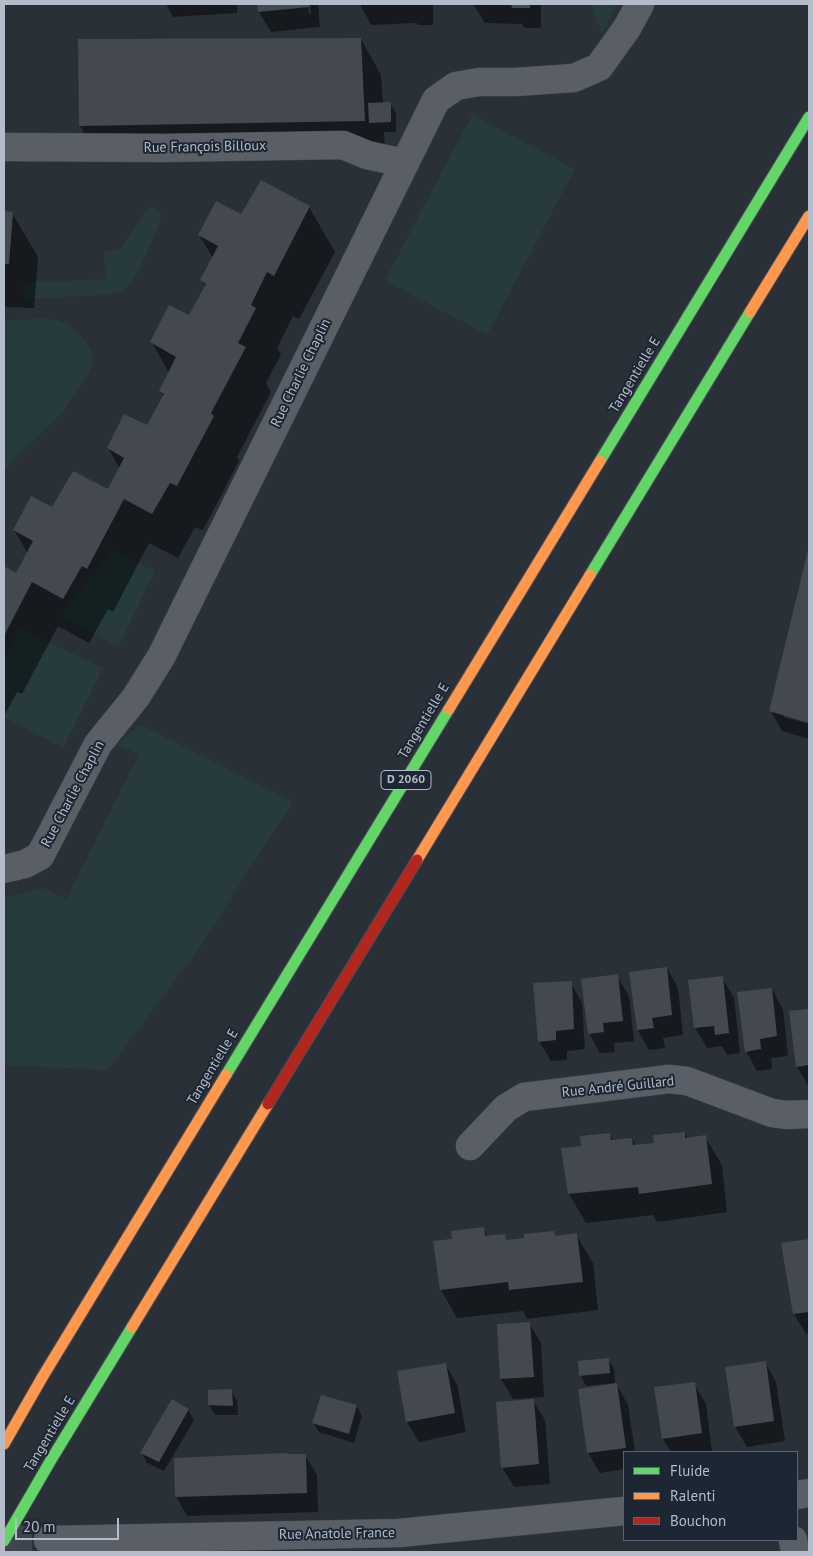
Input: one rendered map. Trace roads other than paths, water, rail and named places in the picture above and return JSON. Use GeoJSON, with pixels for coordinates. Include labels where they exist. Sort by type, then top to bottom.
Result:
{"type":"FeatureCollection","features":[{"type":"Feature","properties":{"kind":"main road","name":"Tangentielle E"},"geometry":{"type":"LineString","coordinates":[[4,1444],[48,1368],[809,117]]}},
{"type":"Feature","properties":{"kind":"main road","name":"Tangentielle E"},"geometry":{"type":"LineString","coordinates":[[4,1541],[809,216]]}},
{"type":"Feature","properties":{"kind":"street","name":"Rue Charlie Chaplin"},"geometry":{"type":"LineString","coordinates":[[4,869],[26,864],[40,856],[98,744],[136,697],[161,657],[436,100],[456,86],[479,82],[515,82],[574,78],[599,67],[627,28],[640,4]]}},
{"type":"Feature","properties":{"kind":"street","name":"Rue François Billoux"},"geometry":{"type":"LineString","coordinates":[[4,147],[165,148],[343,145],[367,155],[404,163]]}},
{"type":"Feature","properties":{"kind":"street","name":"Rue André Guillard"},"geometry":{"type":"LineString","coordinates":[[470,1146],[506,1108],[524,1097],[668,1079],[687,1081],[772,1113],[788,1115],[809,1114]]}},
{"type":"Feature","properties":{"kind":"street","name":"Rue Anatole France"},"geometry":{"type":"LineString","coordinates":[[48,1540],[399,1533],[623,1511]]}},
{"type":"Feature","properties":{"kind":"tunnel"},"geometry":{"type":"LineString","coordinates":[[4,1540],[48,1540]]}}]}
